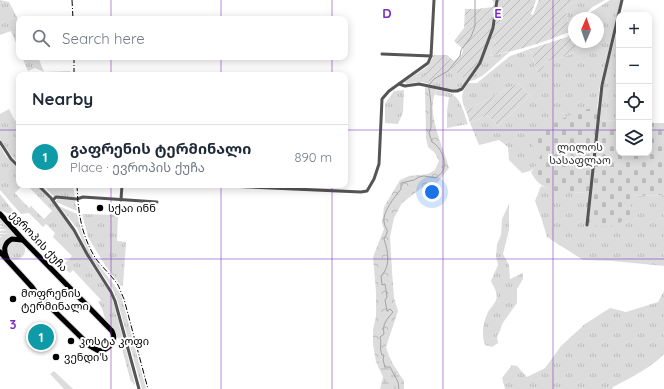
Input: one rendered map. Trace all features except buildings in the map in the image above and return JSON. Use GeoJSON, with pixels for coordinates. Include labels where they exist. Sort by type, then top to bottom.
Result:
{"type":"FeatureCollection","features":[{"type":"Feature","properties":{"kind":"main road","name":"ევროპის ქუჩა"},"geometry":{"type":"LineString","coordinates":[[0,214],[23,240],[112,331],[114,339],[111,346],[99,351],[90,346],[36,293],[0,252]]}},
{"type":"Feature","properties":{"kind":"main road"},"geometry":{"type":"LineString","coordinates":[[8,260],[4,250],[6,243],[12,239],[23,240]]}},
{"type":"Feature","properties":{"kind":"street"},"geometry":{"type":"LineString","coordinates":[[272,188],[360,192],[367,191],[374,179],[378,164],[382,99],[389,91],[428,63],[431,56],[434,0]]}},
{"type":"Feature","properties":{"kind":"street"},"geometry":{"type":"LineString","coordinates":[[399,84],[405,86],[423,84],[452,92],[462,89],[480,63],[495,19],[496,0]]}},
{"type":"Feature","properties":{"kind":"street"},"geometry":{"type":"LineString","coordinates":[[587,225],[602,85],[622,0]]}},
{"type":"Feature","properties":{"kind":"street"},"geometry":{"type":"LineString","coordinates":[[382,54],[431,56]]}},
{"type":"Feature","properties":{"kind":"street"},"geometry":{"type":"LineString","coordinates":[[0,142],[16,164]]}},
{"type":"Feature","properties":{"kind":"street"},"geometry":{"type":"LineString","coordinates":[[41,188],[53,200],[74,230],[86,254],[111,292],[115,301],[140,389]]}},
{"type":"Feature","properties":{"kind":"street"},"geometry":{"type":"LineString","coordinates":[[120,200],[122,188]]}},
{"type":"Feature","properties":{"kind":"street"},"geometry":{"type":"LineString","coordinates":[[53,200],[58,197],[77,199],[83,197],[157,202]]}},
{"type":"Feature","properties":{"kind":"green space"},"geometry":{"type":"Polygon","coordinates":[[[0,0],[9,2],[16,16],[16,43],[11,31],[0,35],[0,0]]]}},
{"type":"Feature","properties":{"kind":"green space"},"geometry":{"type":"Polygon","coordinates":[[[492,0],[495,0],[493,26],[479,62],[467,80],[451,68],[433,81],[424,79],[426,72],[424,69],[429,65],[434,55],[447,55],[454,61],[462,54],[463,49],[454,41],[464,28],[465,9],[493,7],[494,3],[492,0]]]}},
{"type":"Feature","properties":{"kind":"green space"},"geometry":{"type":"Polygon","coordinates":[[[498,0],[536,0],[531,14],[533,15],[539,0],[577,0],[566,9],[568,32],[510,52],[489,56],[496,41],[490,39],[495,27],[498,0]]]}},
{"type":"Feature","properties":{"kind":"green space"},"geometry":{"type":"Polygon","coordinates":[[[577,0],[605,0],[591,8],[587,12],[568,12],[568,24],[566,9],[577,0]]]}},
{"type":"Feature","properties":{"kind":"green space"},"geometry":{"type":"Polygon","coordinates":[[[610,0],[621,0],[618,12],[616,12],[616,20],[600,85],[597,108],[591,108],[541,154],[533,169],[522,173],[509,160],[508,147],[499,140],[479,145],[470,123],[487,115],[498,126],[530,96],[518,83],[466,111],[462,97],[464,91],[468,83],[477,83],[510,56],[530,49],[538,74],[543,63],[578,52],[577,48],[604,48],[604,12],[591,12],[610,0]]]}},
{"type":"Feature","properties":{"kind":"green space"},"geometry":{"type":"Polygon","coordinates":[[[616,35],[616,121],[600,120],[603,84],[616,35]]]}},
{"type":"Feature","properties":{"kind":"green space"},"geometry":{"type":"Polygon","coordinates":[[[568,36],[568,48],[577,48],[578,52],[543,63],[545,72],[538,74],[530,49],[568,36]]]}},
{"type":"Feature","properties":{"kind":"green space"},"geometry":{"type":"Polygon","coordinates":[[[490,39],[496,41],[489,56],[510,52],[485,74],[479,78],[469,81],[490,39]]]}},
{"type":"Feature","properties":{"kind":"green space"},"geometry":{"type":"Polygon","coordinates":[[[23,60],[39,60],[44,72],[35,68],[28,71],[23,60]]]}},
{"type":"Feature","properties":{"kind":"green space"},"geometry":{"type":"Polygon","coordinates":[[[451,67],[467,80],[463,87],[458,90],[448,90],[419,82],[407,84],[404,82],[424,69],[432,81],[451,67]]]}},
{"type":"Feature","properties":{"kind":"green space"},"geometry":{"type":"Polygon","coordinates":[[[70,71],[70,72],[44,72],[70,71]]]}},
{"type":"Feature","properties":{"kind":"green space"},"geometry":{"type":"Polygon","coordinates":[[[518,83],[530,96],[498,126],[487,115],[470,123],[466,111],[518,83]]]}},
{"type":"Feature","properties":{"kind":"green space"},"geometry":{"type":"Polygon","coordinates":[[[427,86],[437,90],[433,107],[434,118],[436,129],[449,168],[438,182],[423,187],[402,203],[394,218],[390,237],[394,298],[398,311],[386,347],[389,356],[376,362],[373,344],[373,330],[376,316],[376,292],[373,257],[384,229],[382,223],[384,207],[400,180],[409,176],[428,174],[435,170],[439,161],[435,153],[428,147],[426,138],[425,88],[427,86]]]}},
{"type":"Feature","properties":{"kind":"green space"},"geometry":{"type":"Polygon","coordinates":[[[404,90],[403,112],[398,124],[385,123],[385,104],[394,91],[404,90]]]}},
{"type":"Feature","properties":{"kind":"green space"},"geometry":{"type":"Polygon","coordinates":[[[437,90],[448,92],[457,98],[462,106],[468,124],[447,128],[449,97],[435,95],[437,90]]]}},
{"type":"Feature","properties":{"kind":"green space","name":"ლილოს სასაფლაო"},"geometry":{"type":"Polygon","coordinates":[[[591,108],[602,108],[600,120],[616,121],[616,156],[652,156],[652,123],[664,123],[664,195],[632,196],[630,217],[611,227],[584,226],[587,193],[554,191],[541,185],[531,172],[537,164],[541,154],[531,144],[547,127],[568,116],[591,108]]]}},
{"type":"Feature","properties":{"kind":"green space"},"geometry":{"type":"Polygon","coordinates":[[[9,109],[16,120],[16,161],[0,139],[0,114],[9,109]]]}},
{"type":"Feature","properties":{"kind":"green space"},"geometry":{"type":"Polygon","coordinates":[[[0,146],[6,156],[16,167],[16,188],[20,188],[15,193],[29,208],[31,206],[44,219],[52,211],[30,188],[39,188],[52,202],[70,226],[91,264],[108,290],[113,301],[135,384],[133,385],[133,382],[131,382],[119,338],[116,337],[106,321],[98,302],[101,300],[73,270],[70,273],[65,269],[60,268],[72,256],[53,237],[55,233],[46,224],[43,227],[29,213],[21,214],[0,190],[0,146]]]}},
{"type":"Feature","properties":{"kind":"green space"},"geometry":{"type":"Polygon","coordinates":[[[541,186],[556,191],[632,196],[664,195],[664,266],[583,260],[547,237],[535,201],[541,186]]]}},
{"type":"Feature","properties":{"kind":"green space"},"geometry":{"type":"Polygon","coordinates":[[[46,188],[74,188],[75,197],[54,197],[46,188]]]}},
{"type":"Feature","properties":{"kind":"green space"},"geometry":{"type":"Polygon","coordinates":[[[0,194],[16,214],[7,213],[0,210],[0,194]]]}},
{"type":"Feature","properties":{"kind":"green space"},"geometry":{"type":"Polygon","coordinates":[[[57,199],[75,200],[77,211],[56,202],[57,199]]]}},
{"type":"Feature","properties":{"kind":"green space"},"geometry":{"type":"Polygon","coordinates":[[[509,204],[509,230],[503,254],[509,265],[510,279],[523,273],[523,279],[517,289],[517,303],[502,324],[497,336],[498,343],[492,347],[485,345],[483,328],[486,316],[497,298],[496,291],[491,281],[498,265],[496,257],[497,244],[501,235],[502,219],[509,204]]]}},
{"type":"Feature","properties":{"kind":"green space"},"geometry":{"type":"Polygon","coordinates":[[[59,206],[77,214],[82,233],[90,252],[121,295],[146,389],[142,389],[117,299],[112,288],[88,253],[77,228],[59,206]]]}},
{"type":"Feature","properties":{"kind":"green space"},"geometry":{"type":"Polygon","coordinates":[[[82,214],[118,215],[117,241],[126,242],[123,285],[121,286],[105,265],[88,237],[82,214]]]}},
{"type":"Feature","properties":{"kind":"green space"},"geometry":{"type":"Polygon","coordinates":[[[0,216],[17,236],[6,241],[2,252],[0,250],[0,237],[3,237],[0,236],[0,234],[11,233],[0,233],[0,231],[8,230],[0,229],[0,227],[5,226],[0,226],[2,223],[0,223],[0,216]]]}},
{"type":"Feature","properties":{"kind":"green space"},"geometry":{"type":"Polygon","coordinates":[[[12,241],[23,244],[25,248],[23,256],[19,259],[9,257],[7,252],[8,245],[12,241]]]}},
{"type":"Feature","properties":{"kind":"green space"},"geometry":{"type":"Polygon","coordinates":[[[664,291],[664,354],[640,372],[612,389],[505,389],[502,378],[512,365],[517,366],[527,377],[545,368],[561,346],[585,324],[610,308],[626,312],[658,302],[664,291]]]}},
{"type":"Feature","properties":{"kind":"green space"},"geometry":{"type":"Polygon","coordinates":[[[389,356],[404,381],[404,389],[380,389],[383,377],[376,362],[389,356]]]}},
{"type":"Feature","properties":{"kind":"green space"},"geometry":{"type":"Polygon","coordinates":[[[54,371],[73,389],[64,389],[50,374],[54,371]]]}},
{"type":"Feature","properties":{"kind":"waterway"},"geometry":{"type":"LineString","coordinates":[[429,85],[434,79],[448,71],[460,56],[461,50],[471,37],[475,26],[475,0]]}},
{"type":"Feature","properties":{"kind":"waterway"},"geometry":{"type":"LineString","coordinates":[[399,389],[398,382],[390,367],[385,367],[383,360],[384,355],[382,355],[381,350],[380,337],[384,334],[384,324],[393,312],[390,309],[387,311],[385,284],[382,285],[381,276],[386,268],[388,258],[384,239],[387,233],[384,218],[390,205],[401,189],[401,183],[424,176],[436,178],[443,170],[444,161],[442,153],[438,146],[432,142],[429,133],[431,128],[429,88]]}},
{"type":"Feature","properties":{"kind":"railway"},"geometry":{"type":"LineString","coordinates":[[72,0],[73,16]]}},
{"type":"Feature","properties":{"kind":"railway"},"geometry":{"type":"LineString","coordinates":[[74,60],[74,72]]}},
{"type":"Feature","properties":{"kind":"railway"},"geometry":{"type":"LineString","coordinates":[[77,188],[79,214],[87,241],[96,259],[118,285],[124,299],[148,389]]}},
{"type":"Feature","properties":{"kind":"place","name":"სქაი ინნ"},"geometry":{"type":"Point","coordinates":[100,208]}},
{"type":"Feature","properties":{"kind":"place","name":"მოფრენის ტერმინალი"},"geometry":{"type":"Point","coordinates":[13,299]}},
{"type":"Feature","properties":{"kind":"place","name":"გაფრენის ტერმინალი"},"geometry":{"type":"Point","coordinates":[41,337]}},
{"type":"Feature","properties":{"kind":"place","name":"კოსტა კოფი"},"geometry":{"type":"Point","coordinates":[71,341]}},
{"type":"Feature","properties":{"kind":"place","name":"ვენდი'ს"},"geometry":{"type":"Point","coordinates":[56,357]}}]}
